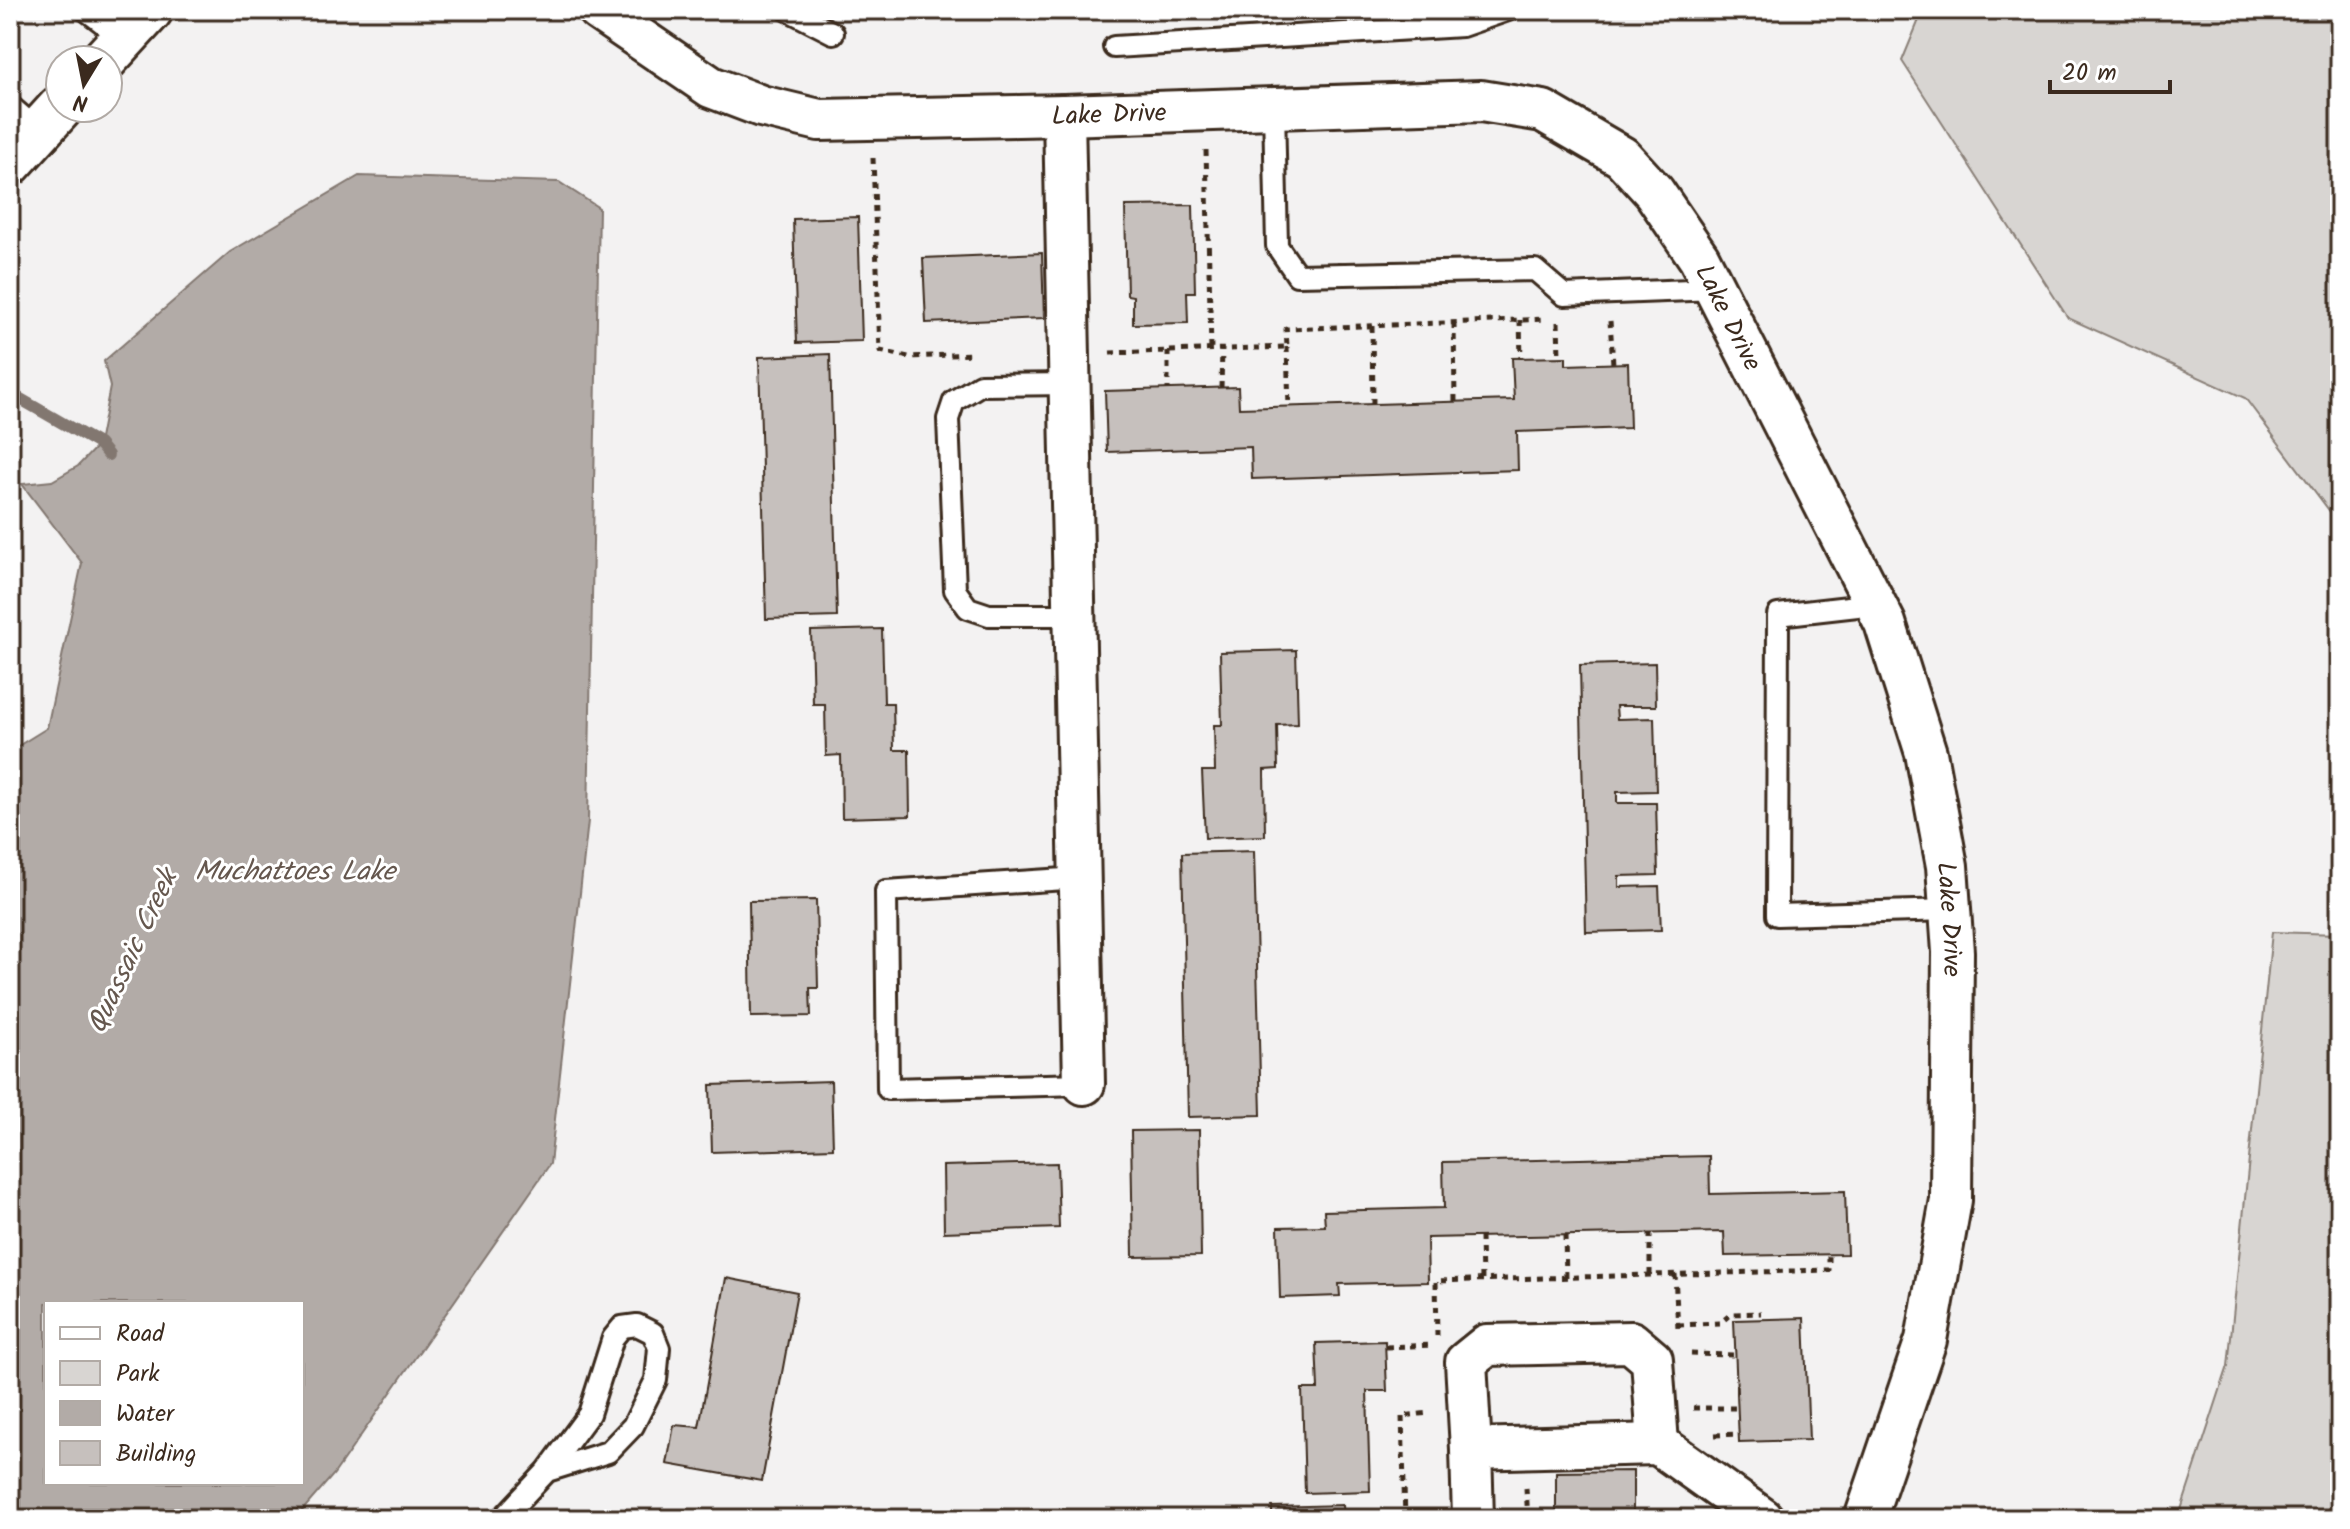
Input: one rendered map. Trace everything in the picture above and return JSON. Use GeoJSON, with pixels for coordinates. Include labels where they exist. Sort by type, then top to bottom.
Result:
{"type":"FeatureCollection","features":[{"type":"Feature","properties":{"kind":"main road"},"geometry":{"type":"LineString","coordinates":[[10,163],[36,115]]}},
{"type":"Feature","properties":{"kind":"street","name":"Lake Drive"},"geometry":{"type":"LineString","coordinates":[[598,10],[711,87],[761,106],[819,120],[1481,101],[1543,111],[1622,157],[1654,192],[1716,289],[1885,623],[1926,753],[1947,866],[1953,952],[1951,1200],[1926,1340],[1865,1519]]}},
{"type":"Feature","properties":{"kind":"street"},"geometry":{"type":"LineString","coordinates":[[1064,115],[1084,1084]]}},
{"type":"Feature","properties":{"kind":"street"},"geometry":{"type":"LineString","coordinates":[[1473,1519],[1466,1362],[1487,1345],[1631,1342],[1652,1360],[1658,1444]]}},
{"type":"Feature","properties":{"kind":"street"},"geometry":{"type":"LineString","coordinates":[[1471,1449],[1658,1444],[1763,1519]]}},
{"type":"Feature","properties":{"kind":"lane"},"geometry":{"type":"LineString","coordinates":[[86,10],[126,36]]}},
{"type":"Feature","properties":{"kind":"lane"},"geometry":{"type":"LineString","coordinates":[[788,10],[833,33]]}},
{"type":"Feature","properties":{"kind":"lane"},"geometry":{"type":"LineString","coordinates":[[1114,47],[1462,26],[1508,10]]}},
{"type":"Feature","properties":{"kind":"lane"},"geometry":{"type":"LineString","coordinates":[[1274,108],[1277,246],[1297,275],[1535,270],[1564,295],[1716,289]]}},
{"type":"Feature","properties":{"kind":"lane"},"geometry":{"type":"LineString","coordinates":[[1069,369],[980,385],[954,401],[948,419],[955,590],[968,608],[989,615],[1075,615]]}},
{"type":"Feature","properties":{"kind":"lane"},"geometry":{"type":"LineString","coordinates":[[1875,604],[1778,615],[1777,915],[1950,910]]}},
{"type":"Feature","properties":{"kind":"lane"},"geometry":{"type":"LineString","coordinates":[[1080,878],[886,891],[888,1089],[1084,1084]]}},
{"type":"Feature","properties":{"kind":"lane"},"geometry":{"type":"LineString","coordinates":[[502,1519],[547,1471],[589,1414],[613,1338],[622,1327],[637,1325],[653,1333],[659,1348],[656,1380],[633,1426],[608,1452],[547,1471]]}},
{"type":"Feature","properties":{"kind":"path"},"geometry":{"type":"LineString","coordinates":[[1206,145],[1211,349]]}},
{"type":"Feature","properties":{"kind":"path"},"geometry":{"type":"LineString","coordinates":[[873,154],[880,351]]}},
{"type":"Feature","properties":{"kind":"path"},"geometry":{"type":"LineString","coordinates":[[1610,316],[1613,364]]}},
{"type":"Feature","properties":{"kind":"path"},"geometry":{"type":"LineString","coordinates":[[1289,407],[1286,329],[1571,318]]}},
{"type":"Feature","properties":{"kind":"path"},"geometry":{"type":"LineString","coordinates":[[1558,319],[1559,357]]}},
{"type":"Feature","properties":{"kind":"path"},"geometry":{"type":"LineString","coordinates":[[1520,320],[1521,359]]}},
{"type":"Feature","properties":{"kind":"path"},"geometry":{"type":"LineString","coordinates":[[1454,323],[1455,402]]}},
{"type":"Feature","properties":{"kind":"path"},"geometry":{"type":"LineString","coordinates":[[1372,326],[1373,404]]}},
{"type":"Feature","properties":{"kind":"path"},"geometry":{"type":"LineString","coordinates":[[1069,369],[1168,351],[1287,347]]}},
{"type":"Feature","properties":{"kind":"path"},"geometry":{"type":"LineString","coordinates":[[1221,388],[1222,349]]}},
{"type":"Feature","properties":{"kind":"path"},"geometry":{"type":"LineString","coordinates":[[1168,351],[1168,389]]}},
{"type":"Feature","properties":{"kind":"path"},"geometry":{"type":"LineString","coordinates":[[1650,1233],[1650,1275]]}},
{"type":"Feature","properties":{"kind":"path"},"geometry":{"type":"LineString","coordinates":[[1565,1235],[1566,1278]]}},
{"type":"Feature","properties":{"kind":"path"},"geometry":{"type":"LineString","coordinates":[[1481,1237],[1482,1280]]}},
{"type":"Feature","properties":{"kind":"path"},"geometry":{"type":"LineString","coordinates":[[1386,1347],[1438,1345],[1436,1281],[1829,1270],[1829,1254]]}},
{"type":"Feature","properties":{"kind":"path"},"geometry":{"type":"LineString","coordinates":[[1675,1274],[1678,1339]]}},
{"type":"Feature","properties":{"kind":"path"},"geometry":{"type":"LineString","coordinates":[[1678,1325],[1720,1323],[1731,1314],[1761,1313]]}},
{"type":"Feature","properties":{"kind":"path"},"geometry":{"type":"LineString","coordinates":[[1678,1354],[1736,1355]]}},
{"type":"Feature","properties":{"kind":"path"},"geometry":{"type":"LineString","coordinates":[[1680,1408],[1738,1408]]}},
{"type":"Feature","properties":{"kind":"path"},"geometry":{"type":"LineString","coordinates":[[1405,1519],[1402,1416],[1434,1411]]}},
{"type":"Feature","properties":{"kind":"green space"},"geometry":{"type":"Polygon","coordinates":[[[1923,10],[2340,10],[2340,525],[2245,398],[2068,318],[1902,61],[1923,10]]]}},
{"type":"Feature","properties":{"kind":"green space"},"geometry":{"type":"Polygon","coordinates":[[[2272,932],[2340,934],[2340,1519],[2178,1519],[2228,1366],[2272,932]]]}},
{"type":"Feature","properties":{"kind":"water","name":"Muchattoes Lake"},"geometry":{"type":"Polygon","coordinates":[[[359,176],[559,182],[599,208],[588,821],[550,1164],[334,1474],[295,1519],[10,1519],[10,751],[47,728],[82,563],[22,484],[52,481],[78,466],[99,444],[110,387],[104,361],[230,252],[359,176]]]}},
{"type":"Feature","properties":{"kind":"building"},"geometry":{"type":"Polygon","coordinates":[[[1087,10],[1192,10],[1190,14],[1103,17],[1087,10]]]}},
{"type":"Feature","properties":{"kind":"building"},"geometry":{"type":"Polygon","coordinates":[[[1193,205],[1195,292],[1187,292],[1188,323],[1133,324],[1133,296],[1127,295],[1125,206],[1193,205]]]}},
{"type":"Feature","properties":{"kind":"building"},"geometry":{"type":"Polygon","coordinates":[[[858,217],[862,341],[797,343],[793,219],[858,217]]]}},
{"type":"Feature","properties":{"kind":"building"},"geometry":{"type":"Polygon","coordinates":[[[1042,253],[1044,318],[926,323],[923,258],[1042,253]]]}},
{"type":"Feature","properties":{"kind":"building"},"geometry":{"type":"Polygon","coordinates":[[[830,354],[837,617],[766,619],[759,357],[830,354]]]}},
{"type":"Feature","properties":{"kind":"building"},"geometry":{"type":"Polygon","coordinates":[[[1566,357],[1566,365],[1628,363],[1630,428],[1517,432],[1518,470],[1252,479],[1251,447],[1107,452],[1105,391],[1238,387],[1239,408],[1514,400],[1512,358],[1566,357]]]}},
{"type":"Feature","properties":{"kind":"building"},"geometry":{"type":"Polygon","coordinates":[[[882,629],[884,703],[893,703],[894,750],[909,750],[910,816],[842,818],[841,755],[826,756],[825,704],[813,704],[811,631],[882,629]]]}},
{"type":"Feature","properties":{"kind":"building"},"geometry":{"type":"Polygon","coordinates":[[[1296,650],[1298,724],[1277,725],[1278,769],[1264,770],[1265,836],[1205,838],[1202,771],[1215,771],[1214,725],[1222,725],[1220,652],[1296,650]]]}},
{"type":"Feature","properties":{"kind":"building"},"geometry":{"type":"Polygon","coordinates":[[[1655,663],[1656,706],[1616,706],[1617,719],[1654,718],[1656,791],[1617,792],[1617,803],[1656,803],[1658,875],[1619,876],[1619,887],[1659,886],[1661,930],[1586,932],[1580,665],[1655,663]]]}},
{"type":"Feature","properties":{"kind":"building"},"geometry":{"type":"Polygon","coordinates":[[[1254,851],[1261,1115],[1188,1117],[1182,853],[1254,851]]]}},
{"type":"Feature","properties":{"kind":"building"},"geometry":{"type":"Polygon","coordinates":[[[816,900],[818,988],[810,988],[811,1016],[751,1017],[749,901],[816,900]]]}},
{"type":"Feature","properties":{"kind":"building"},"geometry":{"type":"Polygon","coordinates":[[[831,1081],[833,1148],[712,1152],[710,1085],[831,1081]]]}},
{"type":"Feature","properties":{"kind":"building"},"geometry":{"type":"Polygon","coordinates":[[[1199,1130],[1201,1256],[1133,1257],[1131,1131],[1199,1130]]]}},
{"type":"Feature","properties":{"kind":"building"},"geometry":{"type":"Polygon","coordinates":[[[1709,1156],[1710,1194],[1845,1191],[1847,1254],[1725,1256],[1724,1232],[1427,1238],[1428,1282],[1339,1284],[1340,1296],[1280,1298],[1278,1227],[1325,1226],[1324,1211],[1444,1208],[1443,1162],[1709,1156]]]}},
{"type":"Feature","properties":{"kind":"building"},"geometry":{"type":"Polygon","coordinates":[[[1057,1163],[1059,1228],[944,1232],[943,1166],[1057,1163]]]}},
{"type":"Feature","properties":{"kind":"building"},"geometry":{"type":"Polygon","coordinates":[[[726,1278],[797,1292],[762,1481],[667,1464],[674,1425],[699,1427],[726,1278]]]}},
{"type":"Feature","properties":{"kind":"building"},"geometry":{"type":"Polygon","coordinates":[[[1804,1318],[1809,1440],[1739,1442],[1734,1320],[1804,1318]]]}},
{"type":"Feature","properties":{"kind":"building"},"geometry":{"type":"Polygon","coordinates":[[[1385,1341],[1387,1391],[1367,1391],[1370,1491],[1305,1493],[1302,1389],[1318,1389],[1316,1343],[1385,1341]]]}},
{"type":"Feature","properties":{"kind":"building"},"geometry":{"type":"Polygon","coordinates":[[[1633,1471],[1633,1519],[1556,1517],[1556,1472],[1633,1471]]]}},
{"type":"Feature","properties":{"kind":"building"},"geometry":{"type":"Polygon","coordinates":[[[1343,1505],[1344,1519],[1272,1519],[1272,1507],[1343,1505]]]}},
{"type":"Feature","properties":{"kind":"waterway","name":"Quassaic Creek"},"geometry":{"type":"LineString","coordinates":[[10,393],[99,444],[108,455]]}}]}
